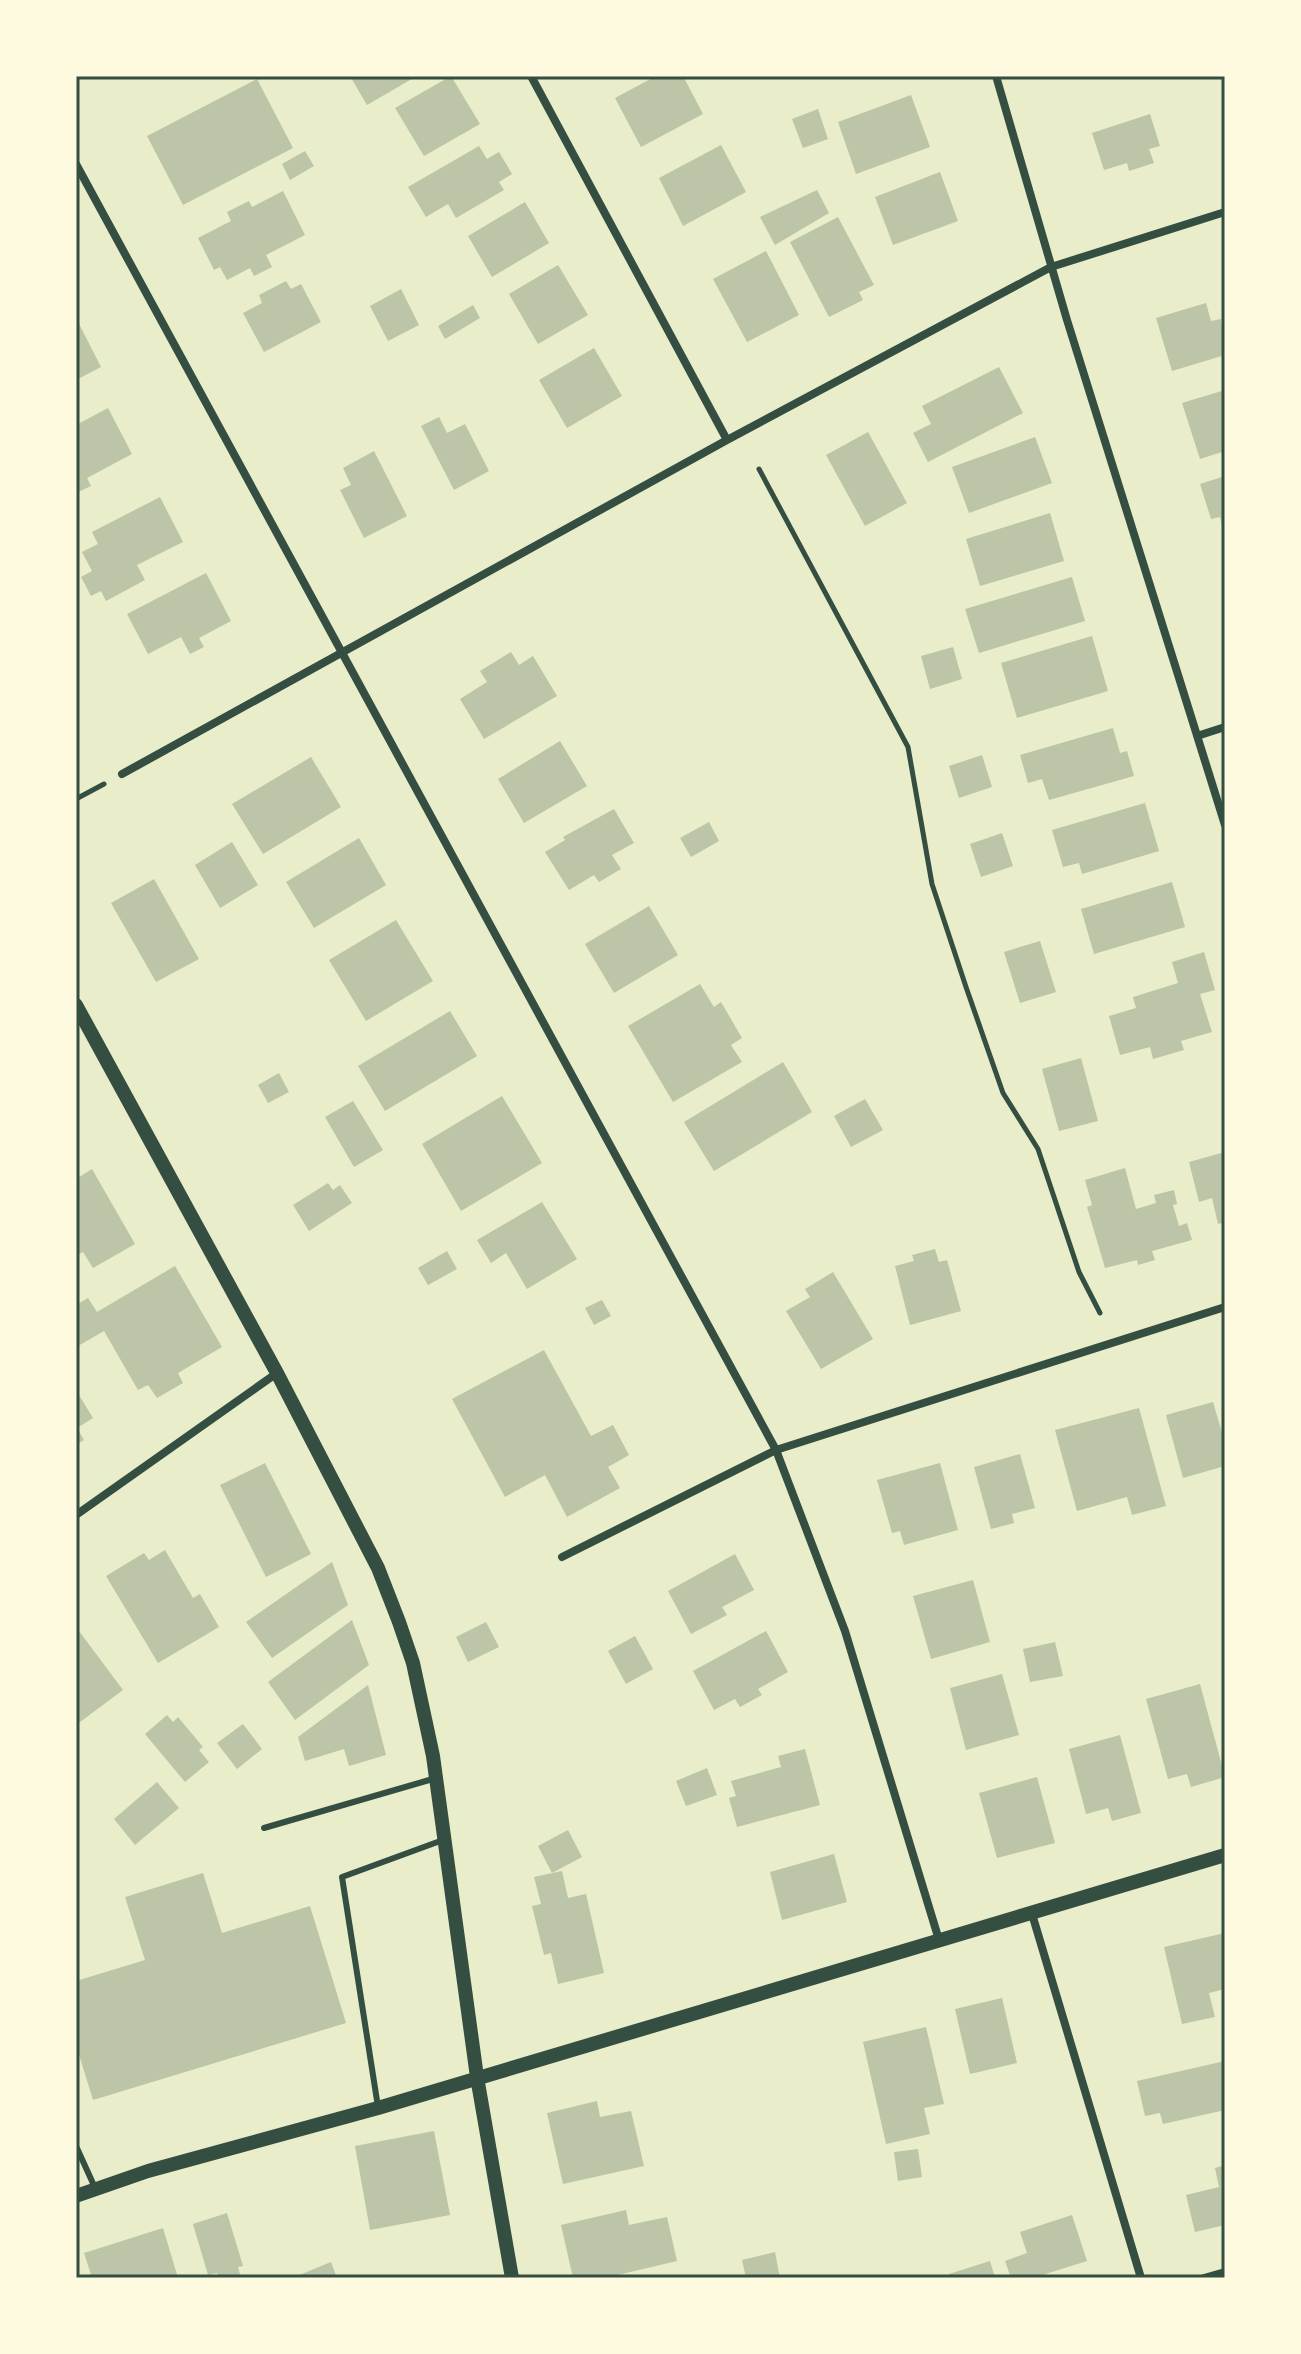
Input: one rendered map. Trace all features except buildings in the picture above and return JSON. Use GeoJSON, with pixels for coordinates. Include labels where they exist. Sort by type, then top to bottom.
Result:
{"type":"FeatureCollection","features":[{"type":"Feature","properties":{"kind":"street"},"geometry":{"type":"LineString","coordinates":[[531,76],[727,440]]}},
{"type":"Feature","properties":{"kind":"street"},"geometry":{"type":"LineString","coordinates":[[996,76],[1051,267],[1225,825]]}},
{"type":"Feature","properties":{"kind":"street"},"geometry":{"type":"LineString","coordinates":[[76,164],[776,1450],[845,1631],[939,1940]]}},
{"type":"Feature","properties":{"kind":"street"},"geometry":{"type":"LineString","coordinates":[[122,774],[341,650],[1051,267],[1225,212]]}},
{"type":"Feature","properties":{"kind":"street"},"geometry":{"type":"LineString","coordinates":[[1197,736],[1225,727]]}},
{"type":"Feature","properties":{"kind":"street"},"geometry":{"type":"LineString","coordinates":[[76,1005],[277,1373],[378,1568],[413,1663],[436,1778],[477,2077],[512,2278]]}},
{"type":"Feature","properties":{"kind":"street"},"geometry":{"type":"LineString","coordinates":[[562,1557],[776,1450],[1225,1307]]}},
{"type":"Feature","properties":{"kind":"street"},"geometry":{"type":"LineString","coordinates":[[76,1515],[277,1373]]}},
{"type":"Feature","properties":{"kind":"street"},"geometry":{"type":"LineString","coordinates":[[76,2196],[148,2171],[378,2108],[1225,1855]]}},
{"type":"Feature","properties":{"kind":"street"},"geometry":{"type":"LineString","coordinates":[[1032,1914],[1141,2278]]}},
{"type":"Feature","properties":{"kind":"street"},"geometry":{"type":"LineString","coordinates":[[1204,2278],[1225,2272]]}},
{"type":"Feature","properties":{"kind":"lane"},"geometry":{"type":"LineString","coordinates":[[264,1828],[436,1778]]}},
{"type":"Feature","properties":{"kind":"lane"},"geometry":{"type":"LineString","coordinates":[[378,2108],[342,1877],[443,1840]]}},
{"type":"Feature","properties":{"kind":"lane"},"geometry":{"type":"LineString","coordinates":[[76,2146],[96,2190]]}},
{"type":"Feature","properties":{"kind":"path"},"geometry":{"type":"LineString","coordinates":[[759,469],[908,747],[932,884],[966,987],[1003,1093],[1038,1149],[1079,1272],[1100,1313]]}},
{"type":"Feature","properties":{"kind":"path"},"geometry":{"type":"LineString","coordinates":[[76,799],[122,774]]}}]}
